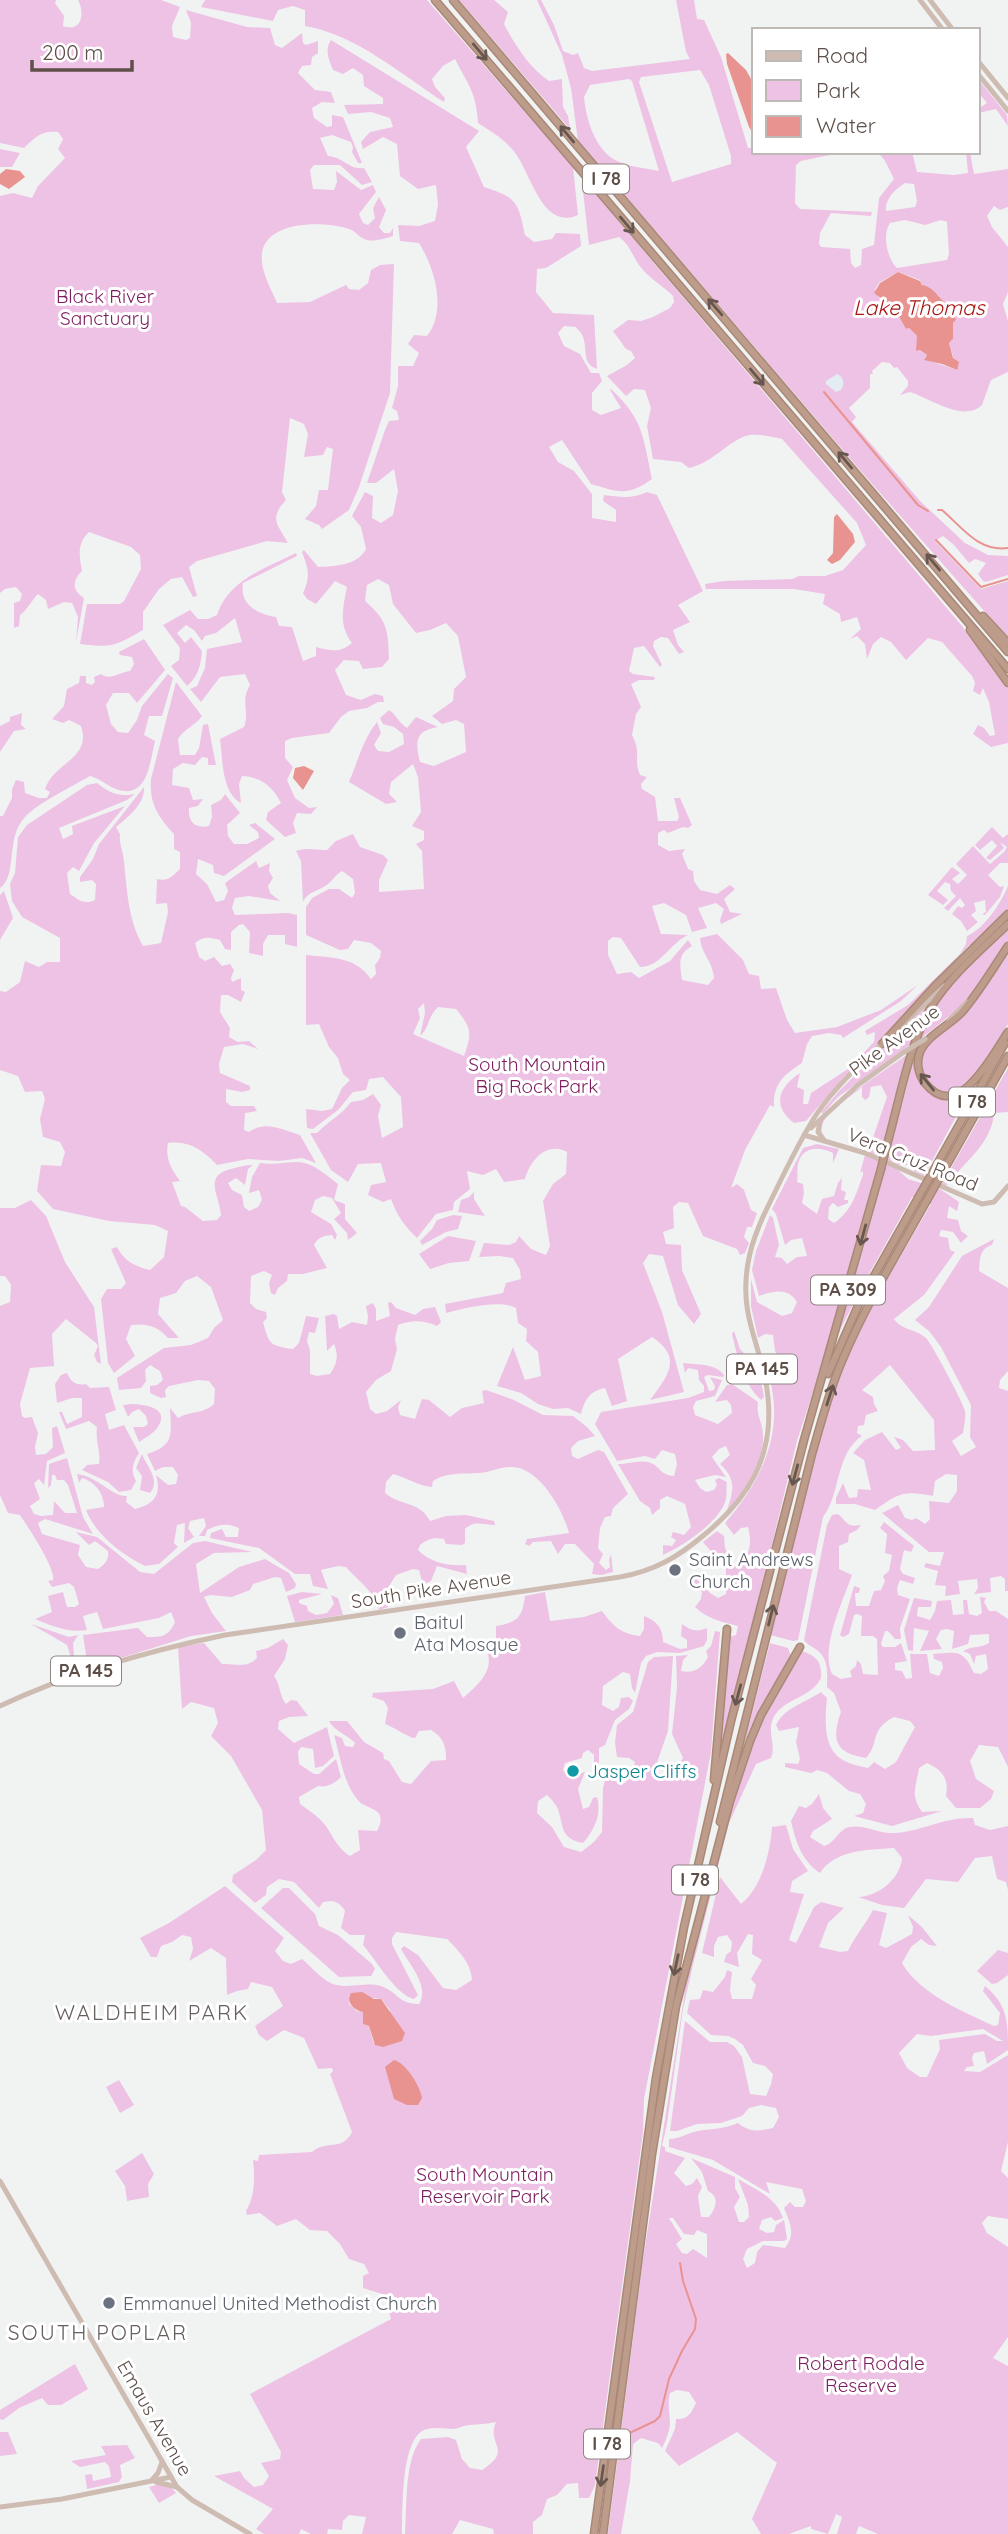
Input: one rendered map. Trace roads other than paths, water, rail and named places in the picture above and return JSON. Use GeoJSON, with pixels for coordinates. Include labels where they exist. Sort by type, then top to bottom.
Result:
{"type":"FeatureCollection","features":[{"type":"Feature","properties":{"kind":"highway","name":"I 78"},"geometry":{"type":"LineString","coordinates":[[435,0],[1008,669]]}},
{"type":"Feature","properties":{"kind":"highway","name":"I 78"},"geometry":{"type":"LineString","coordinates":[[453,0],[1008,652]]}},
{"type":"Feature","properties":{"kind":"highway"},"geometry":{"type":"LineString","coordinates":[[926,573],[1008,683]]}},
{"type":"Feature","properties":{"kind":"highway"},"geometry":{"type":"LineString","coordinates":[[954,587],[1008,643]]}},
{"type":"Feature","properties":{"kind":"highway"},"geometry":{"type":"LineString","coordinates":[[882,1044],[934,986],[1008,914]]}},
{"type":"Feature","properties":{"kind":"highway","name":"PA 309"},"geometry":{"type":"LineString","coordinates":[[814,1410],[918,1034],[932,1006],[953,977],[1008,923]]}},
{"type":"Feature","properties":{"kind":"highway","name":"PA 145"},"geometry":{"type":"LineString","coordinates":[[995,964],[1008,946]]}},
{"type":"Feature","properties":{"kind":"highway"},"geometry":{"type":"LineString","coordinates":[[995,964],[964,1009],[924,1045],[918,1064],[922,1079],[929,1087],[942,1094],[956,1094],[965,1090],[975,1081],[1008,1031]]}},
{"type":"Feature","properties":{"kind":"highway","name":"I 78"},"geometry":{"type":"LineString","coordinates":[[595,2532],[656,2078],[684,1927],[731,1721],[814,1410],[839,1345],[861,1299],[1008,1038]]}},
{"type":"Feature","properties":{"kind":"highway","name":"I 78"},"geometry":{"type":"LineString","coordinates":[[603,2534],[664,2077],[676,2006],[740,1738],[829,1397],[842,1361],[875,1292],[1008,1056]]}},
{"type":"Feature","properties":{"kind":"highway"},"geometry":{"type":"LineString","coordinates":[[684,1927],[714,1775],[727,1629]]}},
{"type":"Feature","properties":{"kind":"highway"},"geometry":{"type":"LineString","coordinates":[[692,1943],[730,1801],[750,1741],[761,1715],[800,1647]]}},
{"type":"Feature","properties":{"kind":"main road"},"geometry":{"type":"LineString","coordinates":[[920,0],[941,28]]}},
{"type":"Feature","properties":{"kind":"main road"},"geometry":{"type":"LineString","coordinates":[[929,0],[951,28]]}},
{"type":"Feature","properties":{"kind":"main road"},"geometry":{"type":"LineString","coordinates":[[980,63],[1008,98]]}},
{"type":"Feature","properties":{"kind":"main road"},"geometry":{"type":"LineString","coordinates":[[980,76],[1008,111]]}},
{"type":"Feature","properties":{"kind":"main road","name":"Pike Avenue"},"geometry":{"type":"LineString","coordinates":[[804,1135],[858,1084],[925,1039],[966,1003],[995,964]]}},
{"type":"Feature","properties":{"kind":"main road","name":"PA 145"},"geometry":{"type":"LineString","coordinates":[[882,1044],[953,977]]}},
{"type":"Feature","properties":{"kind":"main road","name":"Pike Avenue"},"geometry":{"type":"LineString","coordinates":[[655,1568],[678,1556],[730,1513],[748,1490],[762,1459],[768,1430],[769,1399],[747,1316],[746,1272],[754,1240],[804,1135],[828,1099],[882,1044]]}},
{"type":"Feature","properties":{"kind":"main road"},"geometry":{"type":"LineString","coordinates":[[821,1118],[818,1132],[827,1142]]}},
{"type":"Feature","properties":{"kind":"main road","name":"Vera Cruz Road"},"geometry":{"type":"LineString","coordinates":[[804,1135],[865,1153],[973,1201],[987,1204],[994,1202],[1008,1186]]}},
{"type":"Feature","properties":{"kind":"main road","name":"South Pike Avenue"},"geometry":{"type":"LineString","coordinates":[[0,1706],[55,1682],[108,1664],[211,1638],[618,1577],[655,1568]]}},
{"type":"Feature","properties":{"kind":"main road","name":"Emaus Avenue"},"geometry":{"type":"LineString","coordinates":[[0,2181],[177,2487],[192,2500],[250,2534]]}},
{"type":"Feature","properties":{"kind":"main road"},"geometry":{"type":"LineString","coordinates":[[149,2482],[158,2473],[162,2462]]}},
{"type":"Feature","properties":{"kind":"main road"},"geometry":{"type":"LineString","coordinates":[[0,2507],[58,2500],[171,2477]]}},
{"type":"Feature","properties":{"kind":"main road"},"geometry":{"type":"LineString","coordinates":[[149,2482],[177,2487]]}},
{"type":"Feature","properties":{"kind":"water"},"geometry":{"type":"Polygon","coordinates":[[[726,54],[746,70],[752,80],[752,132],[727,64],[726,54]]]}},
{"type":"Feature","properties":{"kind":"water"},"geometry":{"type":"Polygon","coordinates":[[[6,169],[20,171],[25,177],[9,189],[0,184],[0,174],[6,169]]]}},
{"type":"Feature","properties":{"kind":"water","name":"Lake Thomas"},"geometry":{"type":"Polygon","coordinates":[[[898,272],[920,281],[953,308],[956,320],[953,323],[953,339],[949,343],[953,358],[959,362],[957,370],[924,360],[927,355],[920,350],[916,351],[917,336],[909,328],[906,329],[898,315],[890,313],[883,300],[874,293],[880,283],[898,272]]]}},
{"type":"Feature","properties":{"kind":"water"},"geometry":{"type":"Polygon","coordinates":[[[837,514],[853,534],[855,542],[840,560],[832,564],[827,560],[833,553],[834,517],[837,514]]]}},
{"type":"Feature","properties":{"kind":"water"},"geometry":{"type":"Polygon","coordinates":[[[304,766],[314,771],[303,790],[293,778],[295,768],[304,766]]]}},
{"type":"Feature","properties":{"kind":"water"},"geometry":{"type":"Polygon","coordinates":[[[362,1992],[374,1999],[381,1999],[405,2033],[402,2041],[383,2047],[375,2045],[369,2026],[363,2024],[363,2012],[356,2009],[349,1999],[351,1993],[362,1992]]]}},
{"type":"Feature","properties":{"kind":"water"},"geometry":{"type":"Polygon","coordinates":[[[394,2060],[408,2070],[415,2081],[422,2098],[418,2105],[407,2105],[394,2099],[385,2067],[394,2060]]]}},
{"type":"Feature","properties":{"kind":"waterway"},"geometry":{"type":"LineString","coordinates":[[824,392],[918,505],[928,511]]}},
{"type":"Feature","properties":{"kind":"waterway"},"geometry":{"type":"LineString","coordinates":[[938,510],[942,510],[979,542],[997,548],[1008,548]]}},
{"type":"Feature","properties":{"kind":"waterway"},"geometry":{"type":"LineString","coordinates":[[936,540],[981,587],[1008,579]]}},
{"type":"Feature","properties":{"kind":"waterway"},"geometry":{"type":"LineString","coordinates":[[621,2437],[660,2416],[669,2379],[695,2329],[696,2319],[680,2263]]}},
{"type":"Feature","properties":{"kind":"place","name":"Saint Andrews Church"},"geometry":{"type":"Point","coordinates":[675,1570]}},
{"type":"Feature","properties":{"kind":"place","name":"Baitul Ata Mosque"},"geometry":{"type":"Point","coordinates":[400,1633]}},
{"type":"Feature","properties":{"kind":"place","name":"Jasper Cliffs"},"geometry":{"type":"Point","coordinates":[573,1771]}},
{"type":"Feature","properties":{"kind":"place","name":"Emmanuel United Methodist Church"},"geometry":{"type":"Point","coordinates":[109,2303]}},
{"type":"Feature","properties":{"kind":"district","name":"WALDHEIM PARK"},"geometry":{"type":"Point","coordinates":[152,2013]}},
{"type":"Feature","properties":{"kind":"district","name":"SOUTH POPLAR"},"geometry":{"type":"Point","coordinates":[98,2333]}},
{"type":"Feature","properties":{"kind":"park label","name":"Black River Sanctuary"},"geometry":{"type":"Point","coordinates":[105,307]}},
{"type":"Feature","properties":{"kind":"park label","name":"South Mountain Big Rock Park"},"geometry":{"type":"Point","coordinates":[537,1075]}},
{"type":"Feature","properties":{"kind":"park label","name":"South Mountain Reservoir Park"},"geometry":{"type":"Point","coordinates":[485,2185]}},
{"type":"Feature","properties":{"kind":"park label","name":"Robert Rodale Reserve"},"geometry":{"type":"Point","coordinates":[861,2374]}}]}
